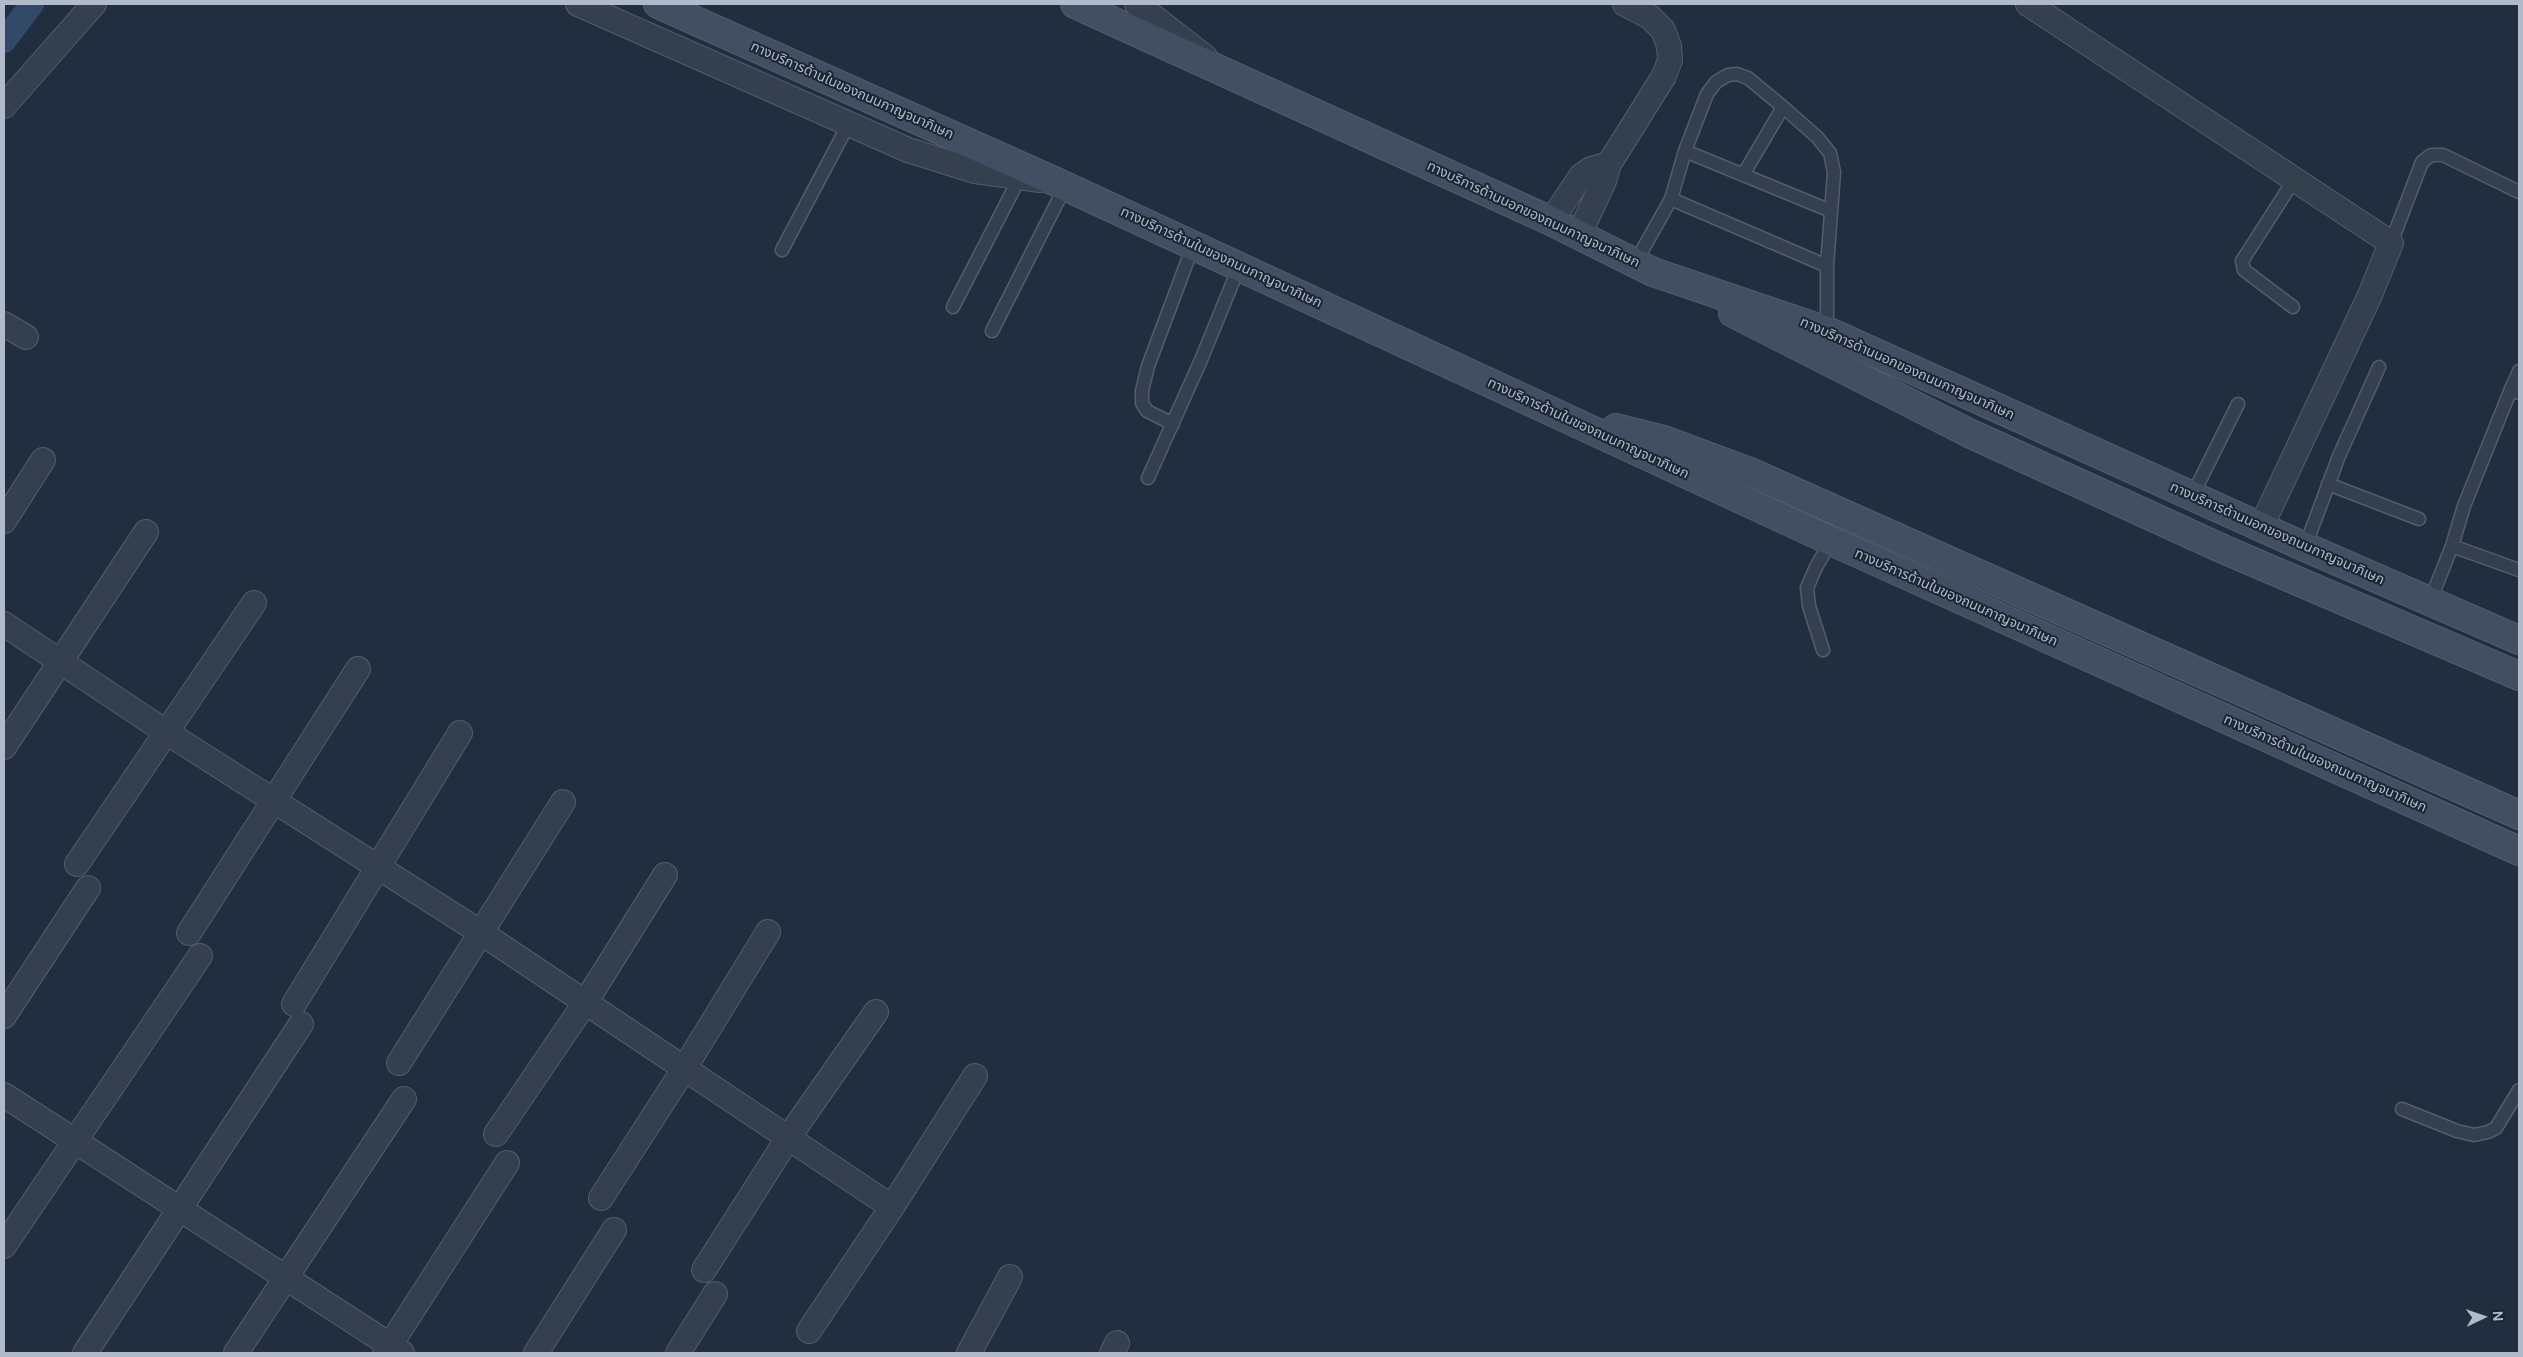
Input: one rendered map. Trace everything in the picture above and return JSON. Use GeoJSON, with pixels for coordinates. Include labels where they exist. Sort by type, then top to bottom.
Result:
{"type":"FeatureCollection","features":[{"type":"Feature","properties":{"kind":"main road","name":"ทางบริการด้านในของถนนกาญจนาภิเษก"},"geometry":{"type":"LineString","coordinates":[[658,4],[1060,184],[1831,541],[2519,851]]}},
{"type":"Feature","properties":{"kind":"main road","name":"ทางบริการด้านนอกของถนนกาญจนาภิเษก"},"geometry":{"type":"LineString","coordinates":[[1075,4],[1552,221],[1644,268],[1827,331],[2261,528],[2519,640]]}},
{"type":"Feature","properties":{"kind":"main road"},"geometry":{"type":"LineString","coordinates":[[1644,268],[1969,432],[2223,549],[2519,676]]}},
{"type":"Feature","properties":{"kind":"main road"},"geometry":{"type":"LineString","coordinates":[[1546,409],[1664,440],[1750,472],[2174,660],[2519,816]]}},
{"type":"Feature","properties":{"kind":"street"},"geometry":{"type":"LineString","coordinates":[[4,106],[94,4]]}},
{"type":"Feature","properties":{"kind":"street"},"geometry":{"type":"LineString","coordinates":[[578,4],[848,125],[944,163],[975,171],[1060,184]]}},
{"type":"Feature","properties":{"kind":"street"},"geometry":{"type":"LineString","coordinates":[[1137,4],[1217,67]]}},
{"type":"Feature","properties":{"kind":"street"},"geometry":{"type":"LineString","coordinates":[[1579,235],[1604,181],[1609,164],[1664,76],[1670,60],[1669,46],[1663,30],[1650,18],[1625,4]]}},
{"type":"Feature","properties":{"kind":"street"},"geometry":{"type":"LineString","coordinates":[[2028,4],[2391,243],[2366,304],[2261,528]]}},
{"type":"Feature","properties":{"kind":"street"},"geometry":{"type":"LineString","coordinates":[[1552,221],[1581,176],[1591,169],[1609,164]]}},
{"type":"Feature","properties":{"kind":"street"},"geometry":{"type":"LineString","coordinates":[[4,324],[26,337]]}},
{"type":"Feature","properties":{"kind":"street"},"geometry":{"type":"LineString","coordinates":[[4,521],[43,460]]}},
{"type":"Feature","properties":{"kind":"street"},"geometry":{"type":"LineString","coordinates":[[4,747],[146,532]]}},
{"type":"Feature","properties":{"kind":"street"},"geometry":{"type":"LineString","coordinates":[[77,864],[254,603]]}},
{"type":"Feature","properties":{"kind":"street"},"geometry":{"type":"LineString","coordinates":[[4,624],[166,732],[480,932],[892,1208]]}},
{"type":"Feature","properties":{"kind":"street"},"geometry":{"type":"LineString","coordinates":[[189,933],[275,802],[358,669]]}},
{"type":"Feature","properties":{"kind":"street"},"geometry":{"type":"LineString","coordinates":[[85,1353],[177,1209],[297,1014],[378,866],[460,733]]}},
{"type":"Feature","properties":{"kind":"street"},"geometry":{"type":"LineString","coordinates":[[399,1062],[563,802]]}},
{"type":"Feature","properties":{"kind":"street"},"geometry":{"type":"LineString","coordinates":[[496,1134],[585,1003],[665,875]]}},
{"type":"Feature","properties":{"kind":"street"},"geometry":{"type":"LineString","coordinates":[[4,1016],[88,888]]}},
{"type":"Feature","properties":{"kind":"street"},"geometry":{"type":"LineString","coordinates":[[601,1198],[684,1069],[768,932]]}},
{"type":"Feature","properties":{"kind":"street"},"geometry":{"type":"LineString","coordinates":[[4,1246],[200,956]]}},
{"type":"Feature","properties":{"kind":"street"},"geometry":{"type":"LineString","coordinates":[[704,1270],[788,1138],[876,1012]]}},
{"type":"Feature","properties":{"kind":"street"},"geometry":{"type":"LineString","coordinates":[[809,1331],[892,1208],[975,1076]]}},
{"type":"Feature","properties":{"kind":"street"},"geometry":{"type":"LineString","coordinates":[[4,1095],[74,1143],[285,1279],[392,1351],[507,1162]]}},
{"type":"Feature","properties":{"kind":"street"},"geometry":{"type":"LineString","coordinates":[[236,1353],[404,1099]]}},
{"type":"Feature","properties":{"kind":"street"},"geometry":{"type":"LineString","coordinates":[[536,1353],[614,1230]]}},
{"type":"Feature","properties":{"kind":"street"},"geometry":{"type":"LineString","coordinates":[[969,1353],[1010,1277]]}},
{"type":"Feature","properties":{"kind":"street"},"geometry":{"type":"LineString","coordinates":[[678,1353],[715,1294]]}},
{"type":"Feature","properties":{"kind":"lane"},"geometry":{"type":"LineString","coordinates":[[1644,268],[1671,199],[1685,151],[1707,94],[1716,82],[1728,75],[1737,74],[1748,78],[1783,107],[1817,137],[1830,153],[1834,172],[1827,266],[1827,331]]}},
{"type":"Feature","properties":{"kind":"lane"},"geometry":{"type":"LineString","coordinates":[[1743,176],[1783,107]]}},
{"type":"Feature","properties":{"kind":"lane"},"geometry":{"type":"LineString","coordinates":[[782,250],[848,125]]}},
{"type":"Feature","properties":{"kind":"lane"},"geometry":{"type":"LineString","coordinates":[[1685,151],[1831,211]]}},
{"type":"Feature","properties":{"kind":"lane"},"geometry":{"type":"LineString","coordinates":[[2391,243],[2422,162],[2431,155],[2443,155],[2519,192]]}},
{"type":"Feature","properties":{"kind":"lane"},"geometry":{"type":"LineString","coordinates":[[953,308],[1020,177]]}},
{"type":"Feature","properties":{"kind":"lane"},"geometry":{"type":"LineString","coordinates":[[2293,307],[2244,270],[2242,261],[2294,180]]}},
{"type":"Feature","properties":{"kind":"lane"},"geometry":{"type":"LineString","coordinates":[[992,331],[1060,184]]}},
{"type":"Feature","properties":{"kind":"lane"},"geometry":{"type":"LineString","coordinates":[[1671,199],[1827,266]]}},
{"type":"Feature","properties":{"kind":"lane"},"geometry":{"type":"LineString","coordinates":[[1173,424],[1147,411],[1142,403],[1142,391],[1148,366],[1193,246]]}},
{"type":"Feature","properties":{"kind":"lane"},"geometry":{"type":"LineString","coordinates":[[1148,478],[1173,424],[1239,267]]}},
{"type":"Feature","properties":{"kind":"lane"},"geometry":{"type":"LineString","coordinates":[[2305,547],[2328,484],[2379,367]]}},
{"type":"Feature","properties":{"kind":"lane"},"geometry":{"type":"LineString","coordinates":[[2430,601],[2452,546],[2464,506],[2515,391],[2519,371]]}},
{"type":"Feature","properties":{"kind":"lane"},"geometry":{"type":"LineString","coordinates":[[2192,496],[2238,404]]}},
{"type":"Feature","properties":{"kind":"lane"},"geometry":{"type":"LineString","coordinates":[[2328,484],[2419,519]]}},
{"type":"Feature","properties":{"kind":"lane"},"geometry":{"type":"LineString","coordinates":[[1822,650],[1809,606],[1807,588],[1816,567],[1831,541]]}},
{"type":"Feature","properties":{"kind":"lane"},"geometry":{"type":"LineString","coordinates":[[2452,546],[2519,570]]}},
{"type":"Feature","properties":{"kind":"lane"},"geometry":{"type":"LineString","coordinates":[[2402,1109],[2457,1131],[2474,1135],[2496,1128],[2519,1090]]}},
{"type":"Feature","properties":{"kind":"waterway"},"geometry":{"type":"LineString","coordinates":[[4,41],[32,4]]}}]}
